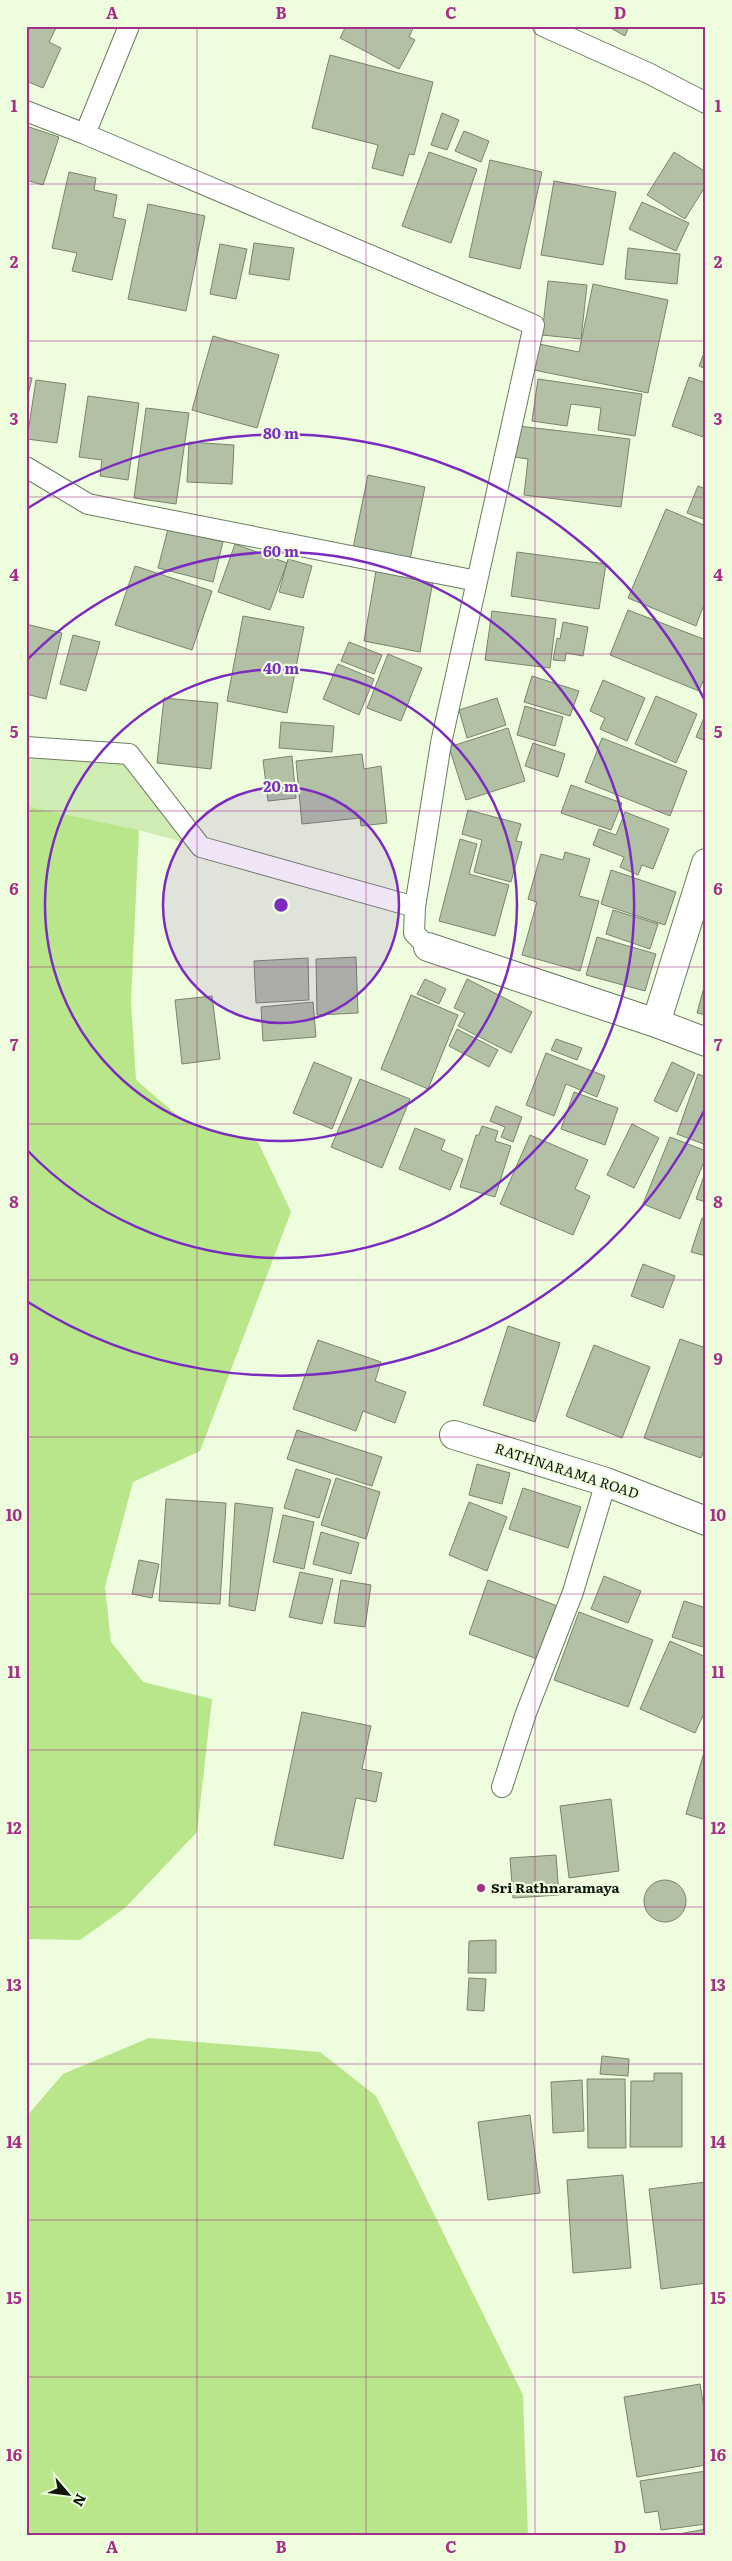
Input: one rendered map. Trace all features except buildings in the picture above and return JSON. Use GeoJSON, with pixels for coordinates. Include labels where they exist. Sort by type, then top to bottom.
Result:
{"type":"FeatureCollection","features":[{"type":"Feature","properties":{"kind":"street"},"geometry":{"type":"LineString","coordinates":[[656,1023],[706,863]]}},
{"type":"Feature","properties":{"kind":"street"},"geometry":{"type":"LineString","coordinates":[[428,947],[656,1023],[706,1042]]}},
{"type":"Feature","properties":{"kind":"street","name":"RATHNARAMA ROAD"},"geometry":{"type":"LineString","coordinates":[[454,1435],[606,1482],[706,1521]]}},
{"type":"Feature","properties":{"kind":"lane"},"geometry":{"type":"LineString","coordinates":[[85,134],[129,26]]}},
{"type":"Feature","properties":{"kind":"lane"},"geometry":{"type":"LineString","coordinates":[[543,26],[648,73],[706,103]]}},
{"type":"Feature","properties":{"kind":"lane"},"geometry":{"type":"LineString","coordinates":[[26,111],[85,134],[534,325],[441,743],[415,907],[414,933],[428,947]]}},
{"type":"Feature","properties":{"kind":"lane"},"geometry":{"type":"LineString","coordinates":[[26,468],[88,504],[477,581]]}},
{"type":"Feature","properties":{"kind":"lane"},"geometry":{"type":"LineString","coordinates":[[26,747],[129,754],[201,848],[415,907]]}},
{"type":"Feature","properties":{"kind":"lane"},"geometry":{"type":"LineString","coordinates":[[502,1787],[526,1713],[573,1592],[606,1482]]}},
{"type":"Feature","properties":{"kind":"shaded area"},"geometry":{"type":"Polygon","coordinates":[[[26,747],[129,754],[201,847],[139,830],[26,806],[26,747]]]}},
{"type":"Feature","properties":{"kind":"shaded area"},"geometry":{"type":"Polygon","coordinates":[[[26,806],[139,830],[131,1001],[136,1080],[184,1121],[258,1142],[291,1212],[200,1451],[133,1482],[105,1587],[111,1642],[143,1682],[212,1699],[197,1832],[125,1908],[80,1940],[26,1939],[26,806]]]}},
{"type":"Feature","properties":{"kind":"shaded area"},"geometry":{"type":"Polygon","coordinates":[[[149,2038],[320,2052],[376,2096],[523,2395],[528,2535],[26,2535],[26,2117],[63,2074],[149,2038]]]}},
{"type":"Feature","properties":{"kind":"place","name":"Sri Rathnaramaya"},"geometry":{"type":"Point","coordinates":[481,1888]}}]}
